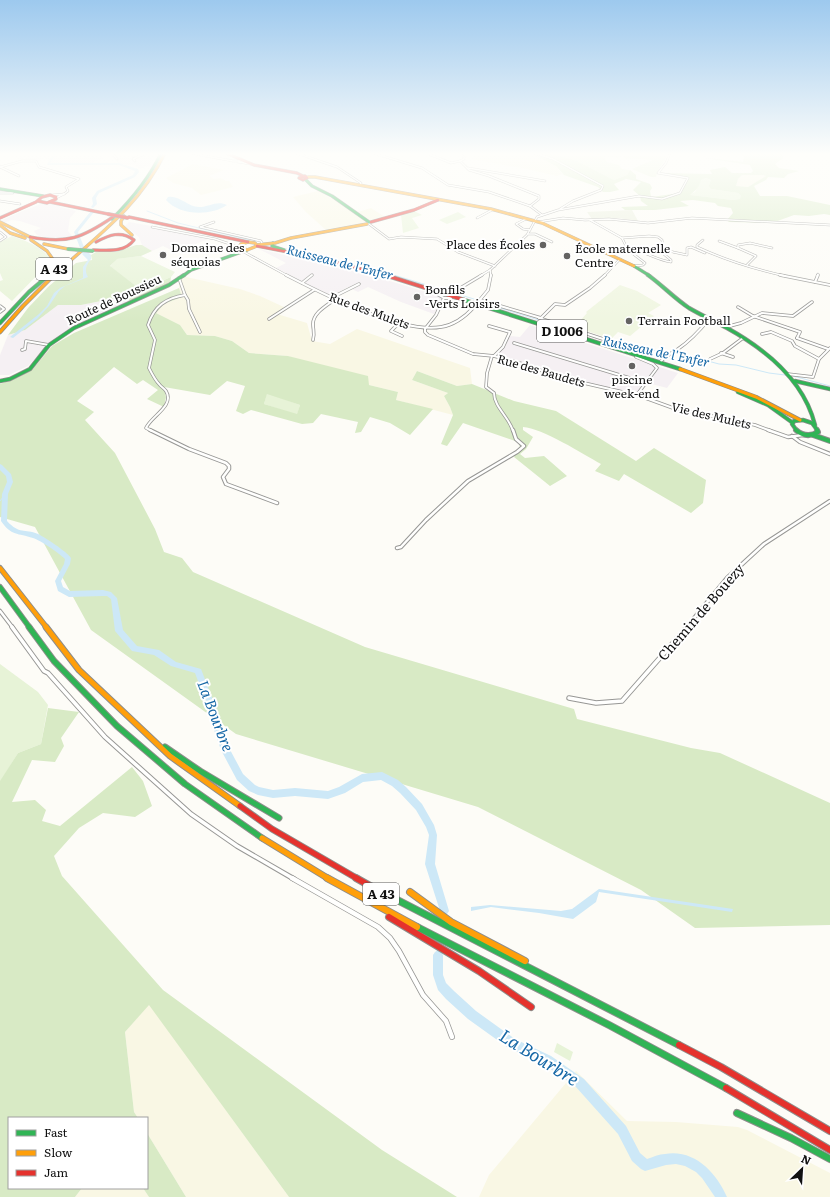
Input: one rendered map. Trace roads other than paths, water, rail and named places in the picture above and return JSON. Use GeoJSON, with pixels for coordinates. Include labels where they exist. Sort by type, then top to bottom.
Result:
{"type":"FeatureCollection","features":[{"type":"Feature","properties":{"kind":"main road"},"geometry":{"type":"LineString","coordinates":[[0,220],[23,209]]}},
{"type":"Feature","properties":{"kind":"main road"},"geometry":{"type":"LineString","coordinates":[[86,209],[108,213]]}},
{"type":"Feature","properties":{"kind":"main road"},"geometry":{"type":"LineString","coordinates":[[90,209],[237,241],[240,246]]}},
{"type":"Feature","properties":{"kind":"main road","name":"A 43"},"geometry":{"type":"LineString","coordinates":[[89,247],[121,209]]}},
{"type":"Feature","properties":{"kind":"main road","name":"A 43"},"geometry":{"type":"LineString","coordinates":[[0,323],[29,292],[80,251],[89,247],[128,209]]}},
{"type":"Feature","properties":{"kind":"main road"},"geometry":{"type":"LineString","coordinates":[[89,247],[118,250],[127,248],[134,244],[136,238],[121,224],[122,218],[128,209]]}},
{"type":"Feature","properties":{"kind":"main road"},"geometry":{"type":"LineString","coordinates":[[349,209],[368,223]]}},
{"type":"Feature","properties":{"kind":"main road"},"geometry":{"type":"LineString","coordinates":[[240,246],[253,247],[273,243],[300,236],[368,223],[417,209]]}},
{"type":"Feature","properties":{"kind":"main road"},"geometry":{"type":"LineString","coordinates":[[485,209],[536,221],[620,259],[661,283],[686,306],[744,338],[760,349],[795,381],[814,416],[818,432],[830,440]]}},
{"type":"Feature","properties":{"kind":"main road"},"geometry":{"type":"LineString","coordinates":[[31,239],[53,242],[75,239],[82,237],[113,217]]}},
{"type":"Feature","properties":{"kind":"main road"},"geometry":{"type":"LineString","coordinates":[[129,218],[248,242],[253,247]]}},
{"type":"Feature","properties":{"kind":"main road"},"geometry":{"type":"LineString","coordinates":[[0,220],[31,239],[52,255],[53,261],[49,268],[29,292]]}},
{"type":"Feature","properties":{"kind":"main road"},"geometry":{"type":"LineString","coordinates":[[0,225],[10,232],[51,246],[68,249],[89,247],[122,249],[131,245],[134,240],[126,234],[111,235],[102,238],[89,247]]}},
{"type":"Feature","properties":{"kind":"main road"},"geometry":{"type":"LineString","coordinates":[[240,246],[248,242]]}},
{"type":"Feature","properties":{"kind":"main road"},"geometry":{"type":"LineString","coordinates":[[273,243],[272,246],[275,248],[290,252]]}},
{"type":"Feature","properties":{"kind":"main road","name":"D 1006"},"geometry":{"type":"LineString","coordinates":[[253,247],[290,252],[372,272],[436,292],[453,294],[723,386],[768,405],[793,423]]}},
{"type":"Feature","properties":{"kind":"main road","name":"D 1006"},"geometry":{"type":"LineString","coordinates":[[253,247],[343,266],[436,292],[660,362],[742,390],[780,408],[800,420]]}},
{"type":"Feature","properties":{"kind":"main road","name":"Route de Boussieu"},"geometry":{"type":"LineString","coordinates":[[0,381],[10,379],[30,369],[49,345],[74,328],[169,285],[202,265],[253,247]]}},
{"type":"Feature","properties":{"kind":"main road","name":"A 43"},"geometry":{"type":"LineString","coordinates":[[0,332],[32,296],[80,251]]}},
{"type":"Feature","properties":{"kind":"main road"},"geometry":{"type":"LineString","coordinates":[[453,294],[454,296],[467,301]]}},
{"type":"Feature","properties":{"kind":"main road"},"geometry":{"type":"LineString","coordinates":[[795,381],[830,389]]}},
{"type":"Feature","properties":{"kind":"main road"},"geometry":{"type":"LineString","coordinates":[[805,399],[812,417],[806,420]]}},
{"type":"Feature","properties":{"kind":"main road"},"geometry":{"type":"LineString","coordinates":[[815,424],[806,420],[800,420],[793,423],[792,426],[794,430],[803,435],[830,440]]}},
{"type":"Feature","properties":{"kind":"main road"},"geometry":{"type":"LineString","coordinates":[[813,436],[818,432]]}},
{"type":"Feature","properties":{"kind":"main road","name":"A 43"},"geometry":{"type":"LineString","coordinates":[[0,568],[19,598],[54,643],[95,688],[136,728],[212,789],[250,816],[314,856],[415,912],[581,993],[728,1070],[830,1131]]}},
{"type":"Feature","properties":{"kind":"main road","name":"A 43"},"geometry":{"type":"LineString","coordinates":[[0,587],[25,624],[65,673],[93,703],[142,749],[184,783],[247,829],[339,886],[411,925],[682,1063],[772,1114],[830,1150]]}},
{"type":"Feature","properties":{"kind":"main road"},"geometry":{"type":"LineString","coordinates":[[136,728],[200,771],[279,818]]}},
{"type":"Feature","properties":{"kind":"main road"},"geometry":{"type":"LineString","coordinates":[[339,886],[412,932],[482,972],[513,992],[531,1007]]}},
{"type":"Feature","properties":{"kind":"main road"},"geometry":{"type":"LineString","coordinates":[[410,892],[420,902],[440,916],[581,993]]}},
{"type":"Feature","properties":{"kind":"main road"},"geometry":{"type":"LineString","coordinates":[[737,1113],[791,1138],[830,1159]]}},
{"type":"Feature","properties":{"kind":"street"},"geometry":{"type":"LineString","coordinates":[[534,209],[542,215]]}},
{"type":"Feature","properties":{"kind":"street"},"geometry":{"type":"LineString","coordinates":[[425,329],[436,315],[444,298],[453,294],[495,266],[528,234],[537,217],[565,209]]}},
{"type":"Feature","properties":{"kind":"street"},"geometry":{"type":"LineString","coordinates":[[477,218],[491,210]]}},
{"type":"Feature","properties":{"kind":"street"},"geometry":{"type":"LineString","coordinates":[[536,221],[555,218],[590,220],[609,219],[644,223],[692,218],[830,225]]}},
{"type":"Feature","properties":{"kind":"street"},"geometry":{"type":"LineString","coordinates":[[526,219],[516,224],[523,229],[530,230]]}},
{"type":"Feature","properties":{"kind":"street"},"geometry":{"type":"LineString","coordinates":[[590,220],[622,238],[633,239],[656,236],[662,240],[664,247],[673,252],[684,255],[688,254],[687,248],[691,247],[705,254]]}},
{"type":"Feature","properties":{"kind":"street","name":"Rue des Mulets"},"geometry":{"type":"LineString","coordinates":[[214,222],[200,227],[261,241],[253,247],[314,290],[356,309],[411,327],[425,329],[443,327],[455,323],[464,317],[474,306]]}},
{"type":"Feature","properties":{"kind":"street"},"geometry":{"type":"LineString","coordinates":[[368,223],[389,239],[439,240],[458,252],[495,266]]}},
{"type":"Feature","properties":{"kind":"street"},"geometry":{"type":"LineString","coordinates":[[152,227],[215,239],[233,246],[240,246]]}},
{"type":"Feature","properties":{"kind":"street"},"geometry":{"type":"LineString","coordinates":[[0,232],[6,237],[0,241]]}},
{"type":"Feature","properties":{"kind":"street"},"geometry":{"type":"LineString","coordinates":[[528,234],[535,234],[552,242]]}},
{"type":"Feature","properties":{"kind":"street"},"geometry":{"type":"LineString","coordinates":[[622,238],[628,249],[646,264],[634,266]]}},
{"type":"Feature","properties":{"kind":"street"},"geometry":{"type":"LineString","coordinates":[[703,240],[697,245],[697,247],[747,265],[781,275],[830,285]]}},
{"type":"Feature","properties":{"kind":"street"},"geometry":{"type":"LineString","coordinates":[[719,241],[756,256],[747,265]]}},
{"type":"Feature","properties":{"kind":"street"},"geometry":{"type":"LineString","coordinates":[[738,248],[738,245],[745,242],[772,248]]}},
{"type":"Feature","properties":{"kind":"street"},"geometry":{"type":"LineString","coordinates":[[628,249],[635,249],[660,260],[671,262],[670,259],[660,251],[660,247],[664,247]]}},
{"type":"Feature","properties":{"kind":"street"},"geometry":{"type":"LineString","coordinates":[[538,318],[541,318],[555,304],[565,304],[590,288],[612,269],[620,259]]}},
{"type":"Feature","properties":{"kind":"street"},"geometry":{"type":"LineString","coordinates":[[478,302],[489,286],[490,270]]}},
{"type":"Feature","properties":{"kind":"street"},"geometry":{"type":"LineString","coordinates":[[815,282],[818,274]]}},
{"type":"Feature","properties":{"kind":"street"},"geometry":{"type":"LineString","coordinates":[[302,283],[312,275]]}},
{"type":"Feature","properties":{"kind":"street"},"geometry":{"type":"LineString","coordinates":[[179,278],[188,300],[189,309],[200,332]]}},
{"type":"Feature","properties":{"kind":"street"},"geometry":{"type":"LineString","coordinates":[[331,298],[359,284]]}},
{"type":"Feature","properties":{"kind":"street"},"geometry":{"type":"LineString","coordinates":[[268,319],[314,290]]}},
{"type":"Feature","properties":{"kind":"street"},"geometry":{"type":"LineString","coordinates":[[436,292],[444,298]]}},
{"type":"Feature","properties":{"kind":"street"},"geometry":{"type":"LineString","coordinates":[[185,295],[168,298],[156,308],[148,324],[148,328],[153,334],[154,346],[149,368],[159,384],[167,392],[168,400],[165,408],[148,424],[146,428],[189,449],[226,463],[229,466],[229,469],[223,477],[226,484],[277,503]]}},
{"type":"Feature","properties":{"kind":"street"},"geometry":{"type":"LineString","coordinates":[[313,340],[315,333],[312,326],[314,317],[334,300]]}},
{"type":"Feature","properties":{"kind":"street"},"geometry":{"type":"LineString","coordinates":[[480,300],[606,340]]}},
{"type":"Feature","properties":{"kind":"street"},"geometry":{"type":"LineString","coordinates":[[726,327],[741,323],[753,316],[762,314],[793,316],[812,302]]}},
{"type":"Feature","properties":{"kind":"street"},"geometry":{"type":"LineString","coordinates":[[0,306],[4,309],[0,312]]}},
{"type":"Feature","properties":{"kind":"street"},"geometry":{"type":"LineString","coordinates":[[738,307],[753,316],[800,332],[797,338],[792,341]]}},
{"type":"Feature","properties":{"kind":"street"},"geometry":{"type":"LineString","coordinates":[[660,362],[668,354],[678,349],[701,329],[710,318]]}},
{"type":"Feature","properties":{"kind":"street"},"geometry":{"type":"LineString","coordinates":[[399,323],[391,331],[402,336]]}},
{"type":"Feature","properties":{"kind":"street"},"geometry":{"type":"LineString","coordinates":[[396,548],[401,546],[426,520],[468,482],[517,452],[524,446],[516,439],[511,423],[494,400],[494,393],[486,387],[487,373],[493,356],[503,347],[510,332],[489,326]]}},
{"type":"Feature","properties":{"kind":"street","name":"Rue des Baudets"},"geometry":{"type":"LineString","coordinates":[[425,329],[425,332],[428,335],[469,353],[493,356],[530,366],[558,377],[640,396]]}},
{"type":"Feature","properties":{"kind":"street"},"geometry":{"type":"LineString","coordinates":[[762,334],[771,332],[792,341],[795,346],[819,359]]}},
{"type":"Feature","properties":{"kind":"street"},"geometry":{"type":"LineString","coordinates":[[710,359],[717,357],[744,338]]}},
{"type":"Feature","properties":{"kind":"street"},"geometry":{"type":"LineString","coordinates":[[786,374],[813,377],[819,359],[829,348],[797,338]]}},
{"type":"Feature","properties":{"kind":"street"},"geometry":{"type":"LineString","coordinates":[[22,350],[25,348],[26,340],[49,345]]}},
{"type":"Feature","properties":{"kind":"street"},"geometry":{"type":"LineString","coordinates":[[514,343],[646,383]]}},
{"type":"Feature","properties":{"kind":"street"},"geometry":{"type":"LineString","coordinates":[[722,353],[733,357]]}},
{"type":"Feature","properties":{"kind":"street"},"geometry":{"type":"LineString","coordinates":[[636,357],[653,364],[657,368],[639,392],[640,396]]}},
{"type":"Feature","properties":{"kind":"street","name":"Vie des Mulets"},"geometry":{"type":"LineString","coordinates":[[640,396],[673,408],[755,425],[783,435],[803,435]]}},
{"type":"Feature","properties":{"kind":"street"},"geometry":{"type":"LineString","coordinates":[[792,436],[794,430]]}},
{"type":"Feature","properties":{"kind":"street","name":"Vie des Mulets"},"geometry":{"type":"LineString","coordinates":[[792,436],[800,442],[830,454]]}},
{"type":"Feature","properties":{"kind":"street","name":"Chemin de Bouezy"},"geometry":{"type":"LineString","coordinates":[[570,698],[579,701],[600,703],[622,701],[682,633],[727,578],[764,544],[830,501]]}},
{"type":"Feature","properties":{"kind":"street"},"geometry":{"type":"LineString","coordinates":[[0,610],[44,671],[48,673],[105,737],[191,814],[237,846],[378,927],[386,934],[399,951],[422,995],[446,1021],[452,1037]]}},
{"type":"Feature","properties":{"kind":"water"},"geometry":{"type":"Polygon","coordinates":[[[179,209],[220,209],[196,213],[179,209]]]}},
{"type":"Feature","properties":{"kind":"water"},"geometry":{"type":"Polygon","coordinates":[[[87,251],[91,255],[91,259],[86,268],[88,277],[65,286],[59,291],[49,306],[37,319],[13,338],[10,337],[39,314],[47,306],[54,293],[60,288],[83,278],[83,267],[88,260],[82,254],[87,251]]]}},
{"type":"Feature","properties":{"kind":"water"},"geometry":{"type":"Polygon","coordinates":[[[599,889],[733,909],[732,912],[599,892],[596,902],[573,919],[491,907],[471,911],[471,907],[490,905],[561,911],[572,909],[599,889]]]}},
{"type":"Feature","properties":{"kind":"waterway","name":"Ruisseau de l'Enfer"},"geometry":{"type":"LineString","coordinates":[[147,211],[178,223],[249,240]]}},
{"type":"Feature","properties":{"kind":"waterway","name":"La Bourbre"},"geometry":{"type":"LineString","coordinates":[[88,256],[84,253],[76,232],[92,212]]}},
{"type":"Feature","properties":{"kind":"waterway","name":"Ruisseau de l'Enfer"},"geometry":{"type":"LineString","coordinates":[[278,247],[387,273],[474,299]]}},
{"type":"Feature","properties":{"kind":"waterway","name":"Ruisseau de l'Enfer"},"geometry":{"type":"LineString","coordinates":[[484,303],[616,344],[639,349],[671,352]]}},
{"type":"Feature","properties":{"kind":"waterway","name":"Ruisseau de l'Enfer"},"geometry":{"type":"LineString","coordinates":[[674,352],[719,364],[736,365],[769,373],[785,375]]}},
{"type":"Feature","properties":{"kind":"waterway","name":"Ruisseau de l'Enfer"},"geometry":{"type":"LineString","coordinates":[[793,376],[830,386]]}},
{"type":"Feature","properties":{"kind":"waterway","name":"La Bourbre"},"geometry":{"type":"LineString","coordinates":[[0,466],[9,475],[10,482],[5,494],[4,521],[9,527],[18,533],[36,536],[63,553],[68,558],[67,564],[58,581],[60,589],[69,594],[103,593],[109,594],[114,598],[119,631],[135,649],[156,652],[174,664],[198,671],[214,713],[224,747],[240,777],[252,788],[258,791],[273,794],[295,792],[328,795],[342,790],[362,778],[382,776],[395,783],[403,790],[419,807],[430,825],[433,835],[430,864],[444,911]]}},
{"type":"Feature","properties":{"kind":"waterway","name":"La Bourbre"},"geometry":{"type":"LineString","coordinates":[[0,501],[3,497]]}},
{"type":"Feature","properties":{"kind":"waterway","name":"La Bourbre"},"geometry":{"type":"LineString","coordinates":[[438,955],[438,975],[442,986],[450,995],[472,1015],[511,1043],[547,1060],[580,1083],[622,1130],[636,1157],[645,1165],[666,1159],[685,1160],[693,1163],[706,1174],[721,1197]]}},
{"type":"Feature","properties":{"kind":"place","name":"Place des Écoles"},"geometry":{"type":"Point","coordinates":[543,245]}},
{"type":"Feature","properties":{"kind":"place","name":"Domaine des séquoias"},"geometry":{"type":"Point","coordinates":[163,255]}},
{"type":"Feature","properties":{"kind":"place","name":"École maternelle Centre"},"geometry":{"type":"Point","coordinates":[567,256]}},
{"type":"Feature","properties":{"kind":"place","name":"Bonfils -Verts Loisirs"},"geometry":{"type":"Point","coordinates":[417,297]}},
{"type":"Feature","properties":{"kind":"place","name":"Terrain Football"},"geometry":{"type":"Point","coordinates":[629,321]}},
{"type":"Feature","properties":{"kind":"place","name":"piscine week-end"},"geometry":{"type":"Point","coordinates":[632,366]}}]}
